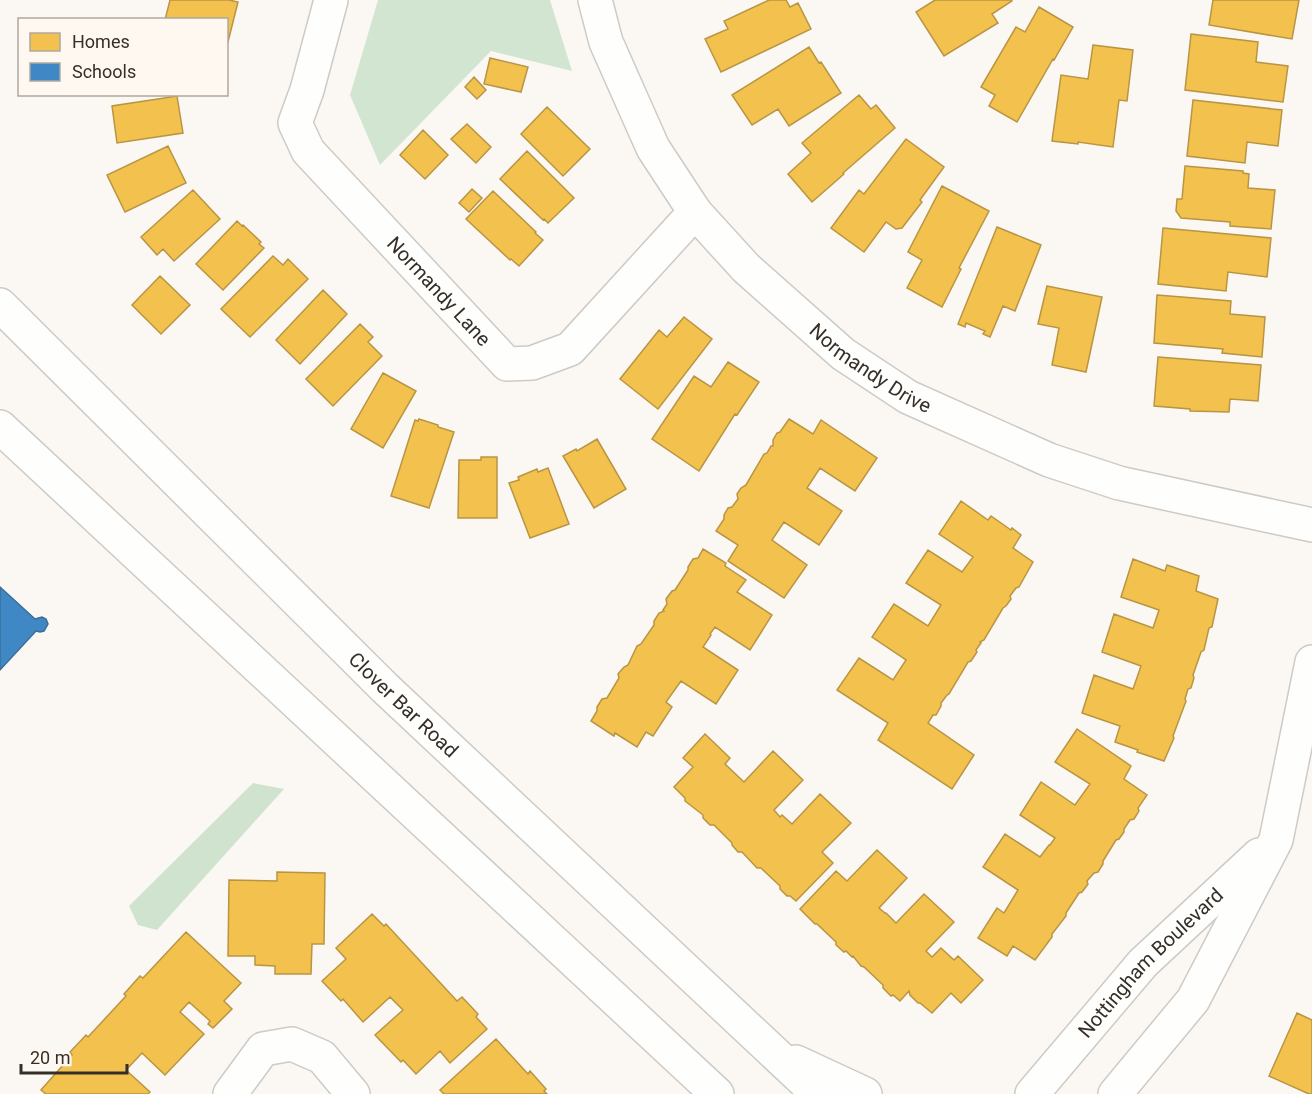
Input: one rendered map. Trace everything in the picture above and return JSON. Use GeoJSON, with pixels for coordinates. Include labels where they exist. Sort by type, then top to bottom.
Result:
{"type":"FeatureCollection","features":[{"type":"Feature","properties":{"kind":"street","name":"Normandy Lane"},"geometry":{"type":"LineString","coordinates":[[331,0],[307,90],[295,123],[308,151],[507,364],[532,363],[570,349],[695,212]]}},
{"type":"Feature","properties":{"kind":"street","name":"Normandy Drive"},"geometry":{"type":"LineString","coordinates":[[596,0],[606,42],[653,148],[695,212],[746,268],[843,354],[908,397],[1049,460],[1119,483],[1312,525]]}},
{"type":"Feature","properties":{"kind":"street","name":"Clover Bar Road"},"geometry":{"type":"LineString","coordinates":[[3,305],[385,688],[818,1094]]}},
{"type":"Feature","properties":{"kind":"street"},"geometry":{"type":"LineString","coordinates":[[0,427],[697,1081],[717,1094]]}},
{"type":"Feature","properties":{"kind":"street","name":"Nottingham Boulevard"},"geometry":{"type":"LineString","coordinates":[[1115,1094],[1193,1000],[1276,840],[1312,662]]}},
{"type":"Feature","properties":{"kind":"street","name":"Nottingham Boulevard"},"geometry":{"type":"LineString","coordinates":[[1032,1094],[1143,963],[1276,840]]}},
{"type":"Feature","properties":{"kind":"street"},"geometry":{"type":"LineString","coordinates":[[230,1094],[263,1049],[292,1044],[322,1057],[354,1094]]}},
{"type":"Feature","properties":{"kind":"street"},"geometry":{"type":"LineString","coordinates":[[773,1052],[865,1094]]}},
{"type":"Feature","properties":{"kind":"green space"},"geometry":{"type":"Polygon","coordinates":[[[378,0],[550,0],[572,71],[491,51],[380,165],[350,95],[378,0]]]}},
{"type":"Feature","properties":{"kind":"green space"},"geometry":{"type":"Polygon","coordinates":[[[253,783],[284,789],[157,930],[138,925],[129,906],[253,783]]]}},
{"type":"Feature","properties":{"kind":"building: Homes"},"geometry":{"type":"Polygon","coordinates":[[[170,0],[238,2],[228,42],[228,18],[166,18],[170,0]]]}},
{"type":"Feature","properties":{"kind":"building: Homes"},"geometry":{"type":"Polygon","coordinates":[[[769,0],[786,0],[790,7],[798,3],[811,29],[721,72],[705,39],[728,29],[724,21],[769,0]]]}},
{"type":"Feature","properties":{"kind":"building: Homes"},"geometry":{"type":"Polygon","coordinates":[[[935,0],[1012,1],[992,14],[998,23],[944,56],[916,12],[935,0]]]}},
{"type":"Feature","properties":{"kind":"building: Homes"},"geometry":{"type":"Polygon","coordinates":[[[1213,0],[1299,0],[1292,39],[1209,25],[1213,0]]]}},
{"type":"Feature","properties":{"kind":"building: Homes"},"geometry":{"type":"Polygon","coordinates":[[[1039,7],[1073,27],[1017,122],[989,106],[995,95],[981,87],[1016,27],[1025,32],[1039,7]]]}},
{"type":"Feature","properties":{"kind":"building: Homes"},"geometry":{"type":"Polygon","coordinates":[[[1191,34],[1258,42],[1256,62],[1288,66],[1283,102],[1185,90],[1191,34]]]}},
{"type":"Feature","properties":{"kind":"building: Homes"},"geometry":{"type":"Polygon","coordinates":[[[1093,45],[1133,50],[1127,101],[1119,100],[1113,147],[1052,141],[1061,75],[1088,79],[1093,45]]]}},
{"type":"Feature","properties":{"kind":"building: Homes"},"geometry":{"type":"Polygon","coordinates":[[[809,47],[841,93],[789,126],[778,109],[752,125],[732,95],[809,47]]]}},
{"type":"Feature","properties":{"kind":"building: Homes"},"geometry":{"type":"Polygon","coordinates":[[[490,58],[528,67],[521,92],[484,84],[490,58]]]}},
{"type":"Feature","properties":{"kind":"building: Homes"},"geometry":{"type":"Polygon","coordinates":[[[474,77],[486,90],[477,99],[465,87],[474,77]]]}},
{"type":"Feature","properties":{"kind":"building: Homes"},"geometry":{"type":"Polygon","coordinates":[[[859,95],[871,109],[876,105],[895,128],[812,202],[788,174],[811,153],[802,143],[859,95]]]}},
{"type":"Feature","properties":{"kind":"building: Homes"},"geometry":{"type":"Polygon","coordinates":[[[177,96],[183,133],[117,143],[112,106],[177,96]]]}},
{"type":"Feature","properties":{"kind":"building: Homes"},"geometry":{"type":"Polygon","coordinates":[[[1193,100],[1282,110],[1278,146],[1247,142],[1245,163],[1187,156],[1193,100]]]}},
{"type":"Feature","properties":{"kind":"building: Homes"},"geometry":{"type":"Polygon","coordinates":[[[547,107],[590,149],[563,176],[521,134],[547,107]]]}},
{"type":"Feature","properties":{"kind":"building: Homes"},"geometry":{"type":"Polygon","coordinates":[[[467,124],[491,147],[476,163],[451,139],[467,124]]]}},
{"type":"Feature","properties":{"kind":"building: Homes"},"geometry":{"type":"Polygon","coordinates":[[[423,130],[448,155],[425,179],[400,155],[423,130]]]}},
{"type":"Feature","properties":{"kind":"building: Homes"},"geometry":{"type":"Polygon","coordinates":[[[906,139],[944,167],[902,228],[896,229],[886,222],[864,252],[831,228],[859,190],[864,194],[906,139]]]}},
{"type":"Feature","properties":{"kind":"building: Homes"},"geometry":{"type":"Polygon","coordinates":[[[168,146],[186,183],[125,212],[107,175],[168,146]]]}},
{"type":"Feature","properties":{"kind":"building: Homes"},"geometry":{"type":"Polygon","coordinates":[[[527,151],[574,198],[548,223],[500,179],[527,151]]]}},
{"type":"Feature","properties":{"kind":"building: Homes"},"geometry":{"type":"Polygon","coordinates":[[[1185,166],[1243,171],[1249,174],[1248,188],[1275,190],[1271,229],[1230,226],[1230,222],[1181,218],[1176,211],[1177,199],[1182,199],[1185,166]]]}},
{"type":"Feature","properties":{"kind":"building: Homes"},"geometry":{"type":"Polygon","coordinates":[[[942,186],[989,211],[959,268],[961,269],[942,307],[907,288],[922,260],[908,252],[942,186]]]}},
{"type":"Feature","properties":{"kind":"building: Homes"},"geometry":{"type":"Polygon","coordinates":[[[472,189],[482,198],[469,212],[459,203],[472,189]]]}},
{"type":"Feature","properties":{"kind":"building: Homes"},"geometry":{"type":"Polygon","coordinates":[[[193,190],[220,219],[174,261],[163,249],[157,255],[141,237],[193,190]]]}},
{"type":"Feature","properties":{"kind":"building: Homes"},"geometry":{"type":"Polygon","coordinates":[[[493,191],[543,240],[519,266],[466,219],[493,191]]]}},
{"type":"Feature","properties":{"kind":"building: Homes"},"geometry":{"type":"Polygon","coordinates":[[[237,221],[261,242],[259,244],[264,248],[223,290],[196,264],[237,221]]]}},
{"type":"Feature","properties":{"kind":"building: Homes"},"geometry":{"type":"Polygon","coordinates":[[[997,227],[1041,245],[1015,311],[1003,306],[990,337],[983,334],[985,331],[966,323],[965,327],[958,324],[997,227]]]}},
{"type":"Feature","properties":{"kind":"building: Homes"},"geometry":{"type":"Polygon","coordinates":[[[1163,228],[1271,238],[1267,277],[1228,272],[1226,291],[1158,284],[1163,228]]]}},
{"type":"Feature","properties":{"kind":"building: Homes"},"geometry":{"type":"Polygon","coordinates":[[[273,256],[283,265],[288,259],[308,279],[250,337],[221,309],[273,256]]]}},
{"type":"Feature","properties":{"kind":"building: Homes"},"geometry":{"type":"Polygon","coordinates":[[[160,276],[190,305],[161,334],[132,305],[160,276]]]}},
{"type":"Feature","properties":{"kind":"building: Homes"},"geometry":{"type":"Polygon","coordinates":[[[1047,286],[1102,297],[1086,372],[1052,365],[1059,328],[1038,324],[1047,286]]]}},
{"type":"Feature","properties":{"kind":"building: Homes"},"geometry":{"type":"Polygon","coordinates":[[[323,290],[347,314],[300,364],[276,340],[323,290]]]}},
{"type":"Feature","properties":{"kind":"building: Homes"},"geometry":{"type":"Polygon","coordinates":[[[1157,295],[1231,301],[1230,314],[1265,317],[1262,357],[1222,353],[1223,349],[1154,343],[1157,295]]]}},
{"type":"Feature","properties":{"kind":"building: Homes"},"geometry":{"type":"Polygon","coordinates":[[[684,317],[712,339],[658,409],[620,379],[659,330],[667,337],[684,317]]]}},
{"type":"Feature","properties":{"kind":"building: Homes"},"geometry":{"type":"Polygon","coordinates":[[[360,324],[373,337],[368,342],[382,356],[333,406],[306,379],[360,324]]]}},
{"type":"Feature","properties":{"kind":"building: Homes"},"geometry":{"type":"Polygon","coordinates":[[[1158,357],[1261,365],[1258,401],[1230,399],[1229,412],[1190,411],[1190,409],[1154,406],[1158,357]]]}},
{"type":"Feature","properties":{"kind":"building: Homes"},"geometry":{"type":"Polygon","coordinates":[[[728,362],[759,382],[737,415],[735,414],[699,471],[652,439],[694,376],[711,387],[728,362]]]}},
{"type":"Feature","properties":{"kind":"building: Homes"},"geometry":{"type":"Polygon","coordinates":[[[383,373],[416,391],[383,448],[351,429],[383,373]]]}},
{"type":"Feature","properties":{"kind":"building: Homes"},"geometry":{"type":"Polygon","coordinates":[[[419,419],[454,432],[429,508],[391,496],[415,420],[419,419]]]}},
{"type":"Feature","properties":{"kind":"building: Homes"},"geometry":{"type":"Polygon","coordinates":[[[789,419],[813,434],[821,420],[877,458],[855,491],[820,468],[807,488],[842,511],[819,545],[784,522],[772,540],[807,565],[784,598],[728,561],[738,545],[716,531],[728,508],[732,507],[738,499],[737,494],[746,485],[764,454],[773,446],[777,433],[789,419]]]}},
{"type":"Feature","properties":{"kind":"building: Homes"},"geometry":{"type":"Polygon","coordinates":[[[597,439],[626,489],[594,508],[563,456],[597,439]]]}},
{"type":"Feature","properties":{"kind":"building: Homes"},"geometry":{"type":"Polygon","coordinates":[[[481,457],[497,457],[497,518],[458,518],[459,460],[481,460],[481,457]]]}},
{"type":"Feature","properties":{"kind":"building: Homes"},"geometry":{"type":"Polygon","coordinates":[[[548,468],[569,524],[530,538],[509,483],[537,469],[538,472],[548,468]]]}},
{"type":"Feature","properties":{"kind":"building: Homes"},"geometry":{"type":"Polygon","coordinates":[[[961,501],[988,520],[991,516],[1021,535],[1013,548],[1033,562],[984,640],[980,642],[977,652],[941,703],[936,715],[933,715],[928,723],[974,755],[952,789],[878,740],[888,723],[837,690],[859,658],[893,680],[906,660],[872,637],[894,604],[928,626],[941,605],[906,583],[928,550],[962,572],[973,557],[939,534],[961,501]]]}},
{"type":"Feature","properties":{"kind":"building: Homes"},"geometry":{"type":"Polygon","coordinates":[[[703,549],[726,563],[725,566],[746,580],[737,592],[772,615],[750,650],[715,627],[703,647],[738,670],[716,704],[681,681],[666,702],[672,707],[653,736],[646,732],[637,747],[591,721],[602,699],[607,698],[619,678],[618,674],[628,665],[637,646],[641,644],[654,625],[659,613],[664,611],[667,604],[666,599],[675,590],[693,559],[698,558],[703,549]]]}},
{"type":"Feature","properties":{"kind":"building: Homes"},"geometry":{"type":"Polygon","coordinates":[[[1133,559],[1165,571],[1167,565],[1199,576],[1196,591],[1218,599],[1212,627],[1209,628],[1204,650],[1201,652],[1191,688],[1188,689],[1174,738],[1164,761],[1115,742],[1120,726],[1082,713],[1094,675],[1133,689],[1141,666],[1102,652],[1114,614],[1153,628],[1159,610],[1121,597],[1133,559]]]}},
{"type":"Feature","properties":{"kind":"building: Homes"},"geometry":{"type":"Polygon","coordinates":[[[1077,729],[1131,766],[1124,779],[1147,795],[1134,819],[1130,820],[1124,832],[1116,840],[1098,872],[1087,881],[1088,884],[1079,893],[1035,960],[1013,946],[1007,956],[978,938],[997,908],[1004,913],[1018,890],[983,867],[1005,834],[1040,857],[1055,838],[1020,815],[1041,782],[1075,805],[1090,784],[1055,762],[1077,729]]]}},
{"type":"Feature","properties":{"kind":"building: Homes"},"geometry":{"type":"Polygon","coordinates":[[[705,734],[730,758],[725,764],[744,782],[773,751],[803,780],[774,810],[780,817],[782,815],[792,824],[820,794],[851,823],[822,852],[833,863],[796,901],[787,896],[761,868],[757,868],[742,852],[738,852],[732,843],[685,801],[685,798],[674,787],[693,767],[683,758],[705,734]]]}},
{"type":"Feature","properties":{"kind":"building: Homes"},"geometry":{"type":"Polygon","coordinates":[[[877,850],[907,878],[879,908],[896,923],[924,894],[954,922],[926,951],[932,957],[941,948],[954,960],[958,956],[983,980],[961,1003],[951,993],[932,1013],[918,1003],[909,991],[900,1001],[893,995],[891,996],[853,956],[836,945],[836,942],[800,909],[836,871],[847,881],[877,850]]]}},
{"type":"Feature","properties":{"kind":"building: Homes"},"geometry":{"type":"Polygon","coordinates":[[[277,872],[325,873],[324,944],[312,944],[311,974],[275,974],[275,966],[255,965],[255,956],[228,956],[229,880],[277,881],[277,872]]]}},
{"type":"Feature","properties":{"kind":"building: Homes"},"geometry":{"type":"Polygon","coordinates":[[[372,914],[384,926],[386,924],[457,1001],[462,997],[478,1014],[476,1017],[487,1029],[450,1063],[440,1051],[416,1074],[375,1035],[403,1010],[390,997],[363,1022],[343,999],[341,1001],[322,981],[346,959],[336,948],[372,914]]]}},
{"type":"Feature","properties":{"kind":"building: Homes"},"geometry":{"type":"Polygon","coordinates":[[[186,932],[241,983],[224,1001],[232,1009],[213,1028],[208,1024],[210,1021],[189,1002],[180,1012],[204,1034],[165,1075],[142,1053],[126,1070],[150,1092],[148,1094],[46,1094],[41,1090],[72,1055],[70,1052],[86,1035],[88,1037],[126,996],[124,994],[140,976],[143,978],[186,932]]]}},
{"type":"Feature","properties":{"kind":"building: Homes"},"geometry":{"type":"Polygon","coordinates":[[[1297,1013],[1312,1020],[1312,1094],[1269,1076],[1297,1013]]]}},
{"type":"Feature","properties":{"kind":"building: Homes"},"geometry":{"type":"Polygon","coordinates":[[[496,1039],[528,1074],[530,1071],[546,1089],[544,1091],[547,1094],[444,1094],[440,1090],[496,1039]]]}},
{"type":"Feature","properties":{"kind":"building: Schools"},"geometry":{"type":"Polygon","coordinates":[[[0,587],[35,619],[42,617],[48,624],[44,631],[36,631],[0,670],[0,587]]]}}]}
